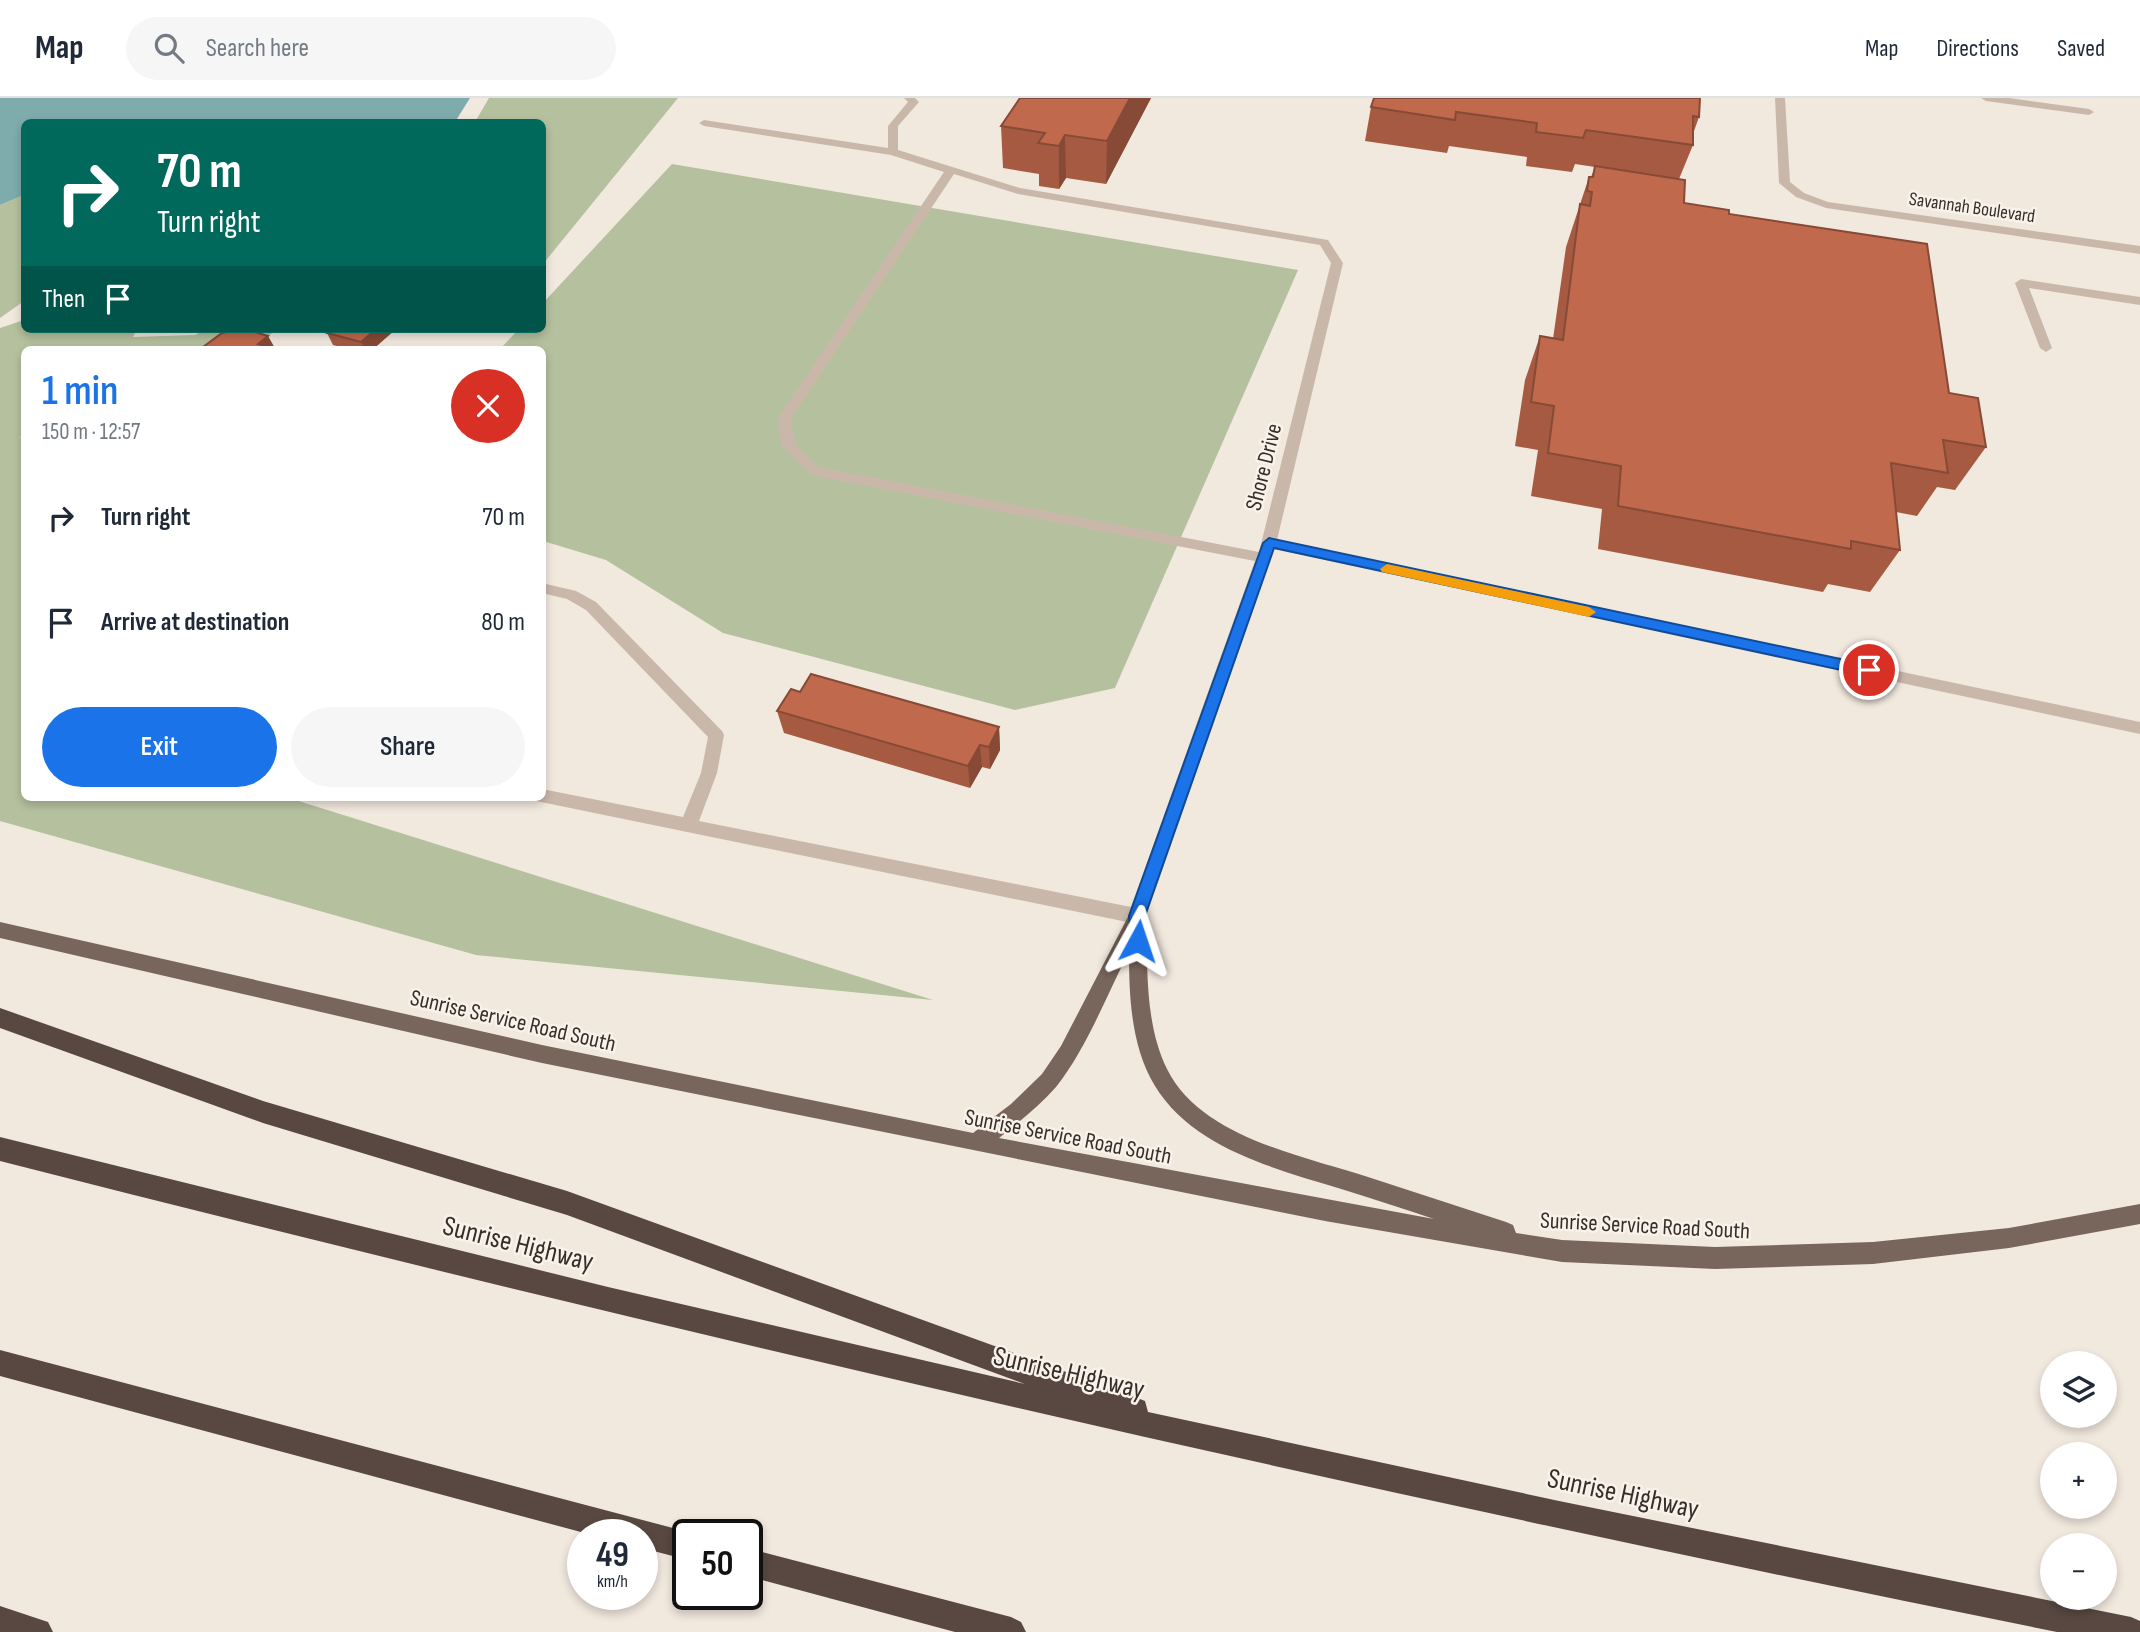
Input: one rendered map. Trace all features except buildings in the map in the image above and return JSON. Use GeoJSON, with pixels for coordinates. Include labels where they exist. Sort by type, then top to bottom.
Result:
{"type":"FeatureCollection","features":[{"type":"Feature","properties":{"kind":"highway"},"geometry":{"type":"LineString","coordinates":[[0,1018],[263,1112],[567,1203],[1221,1442]]}},
{"type":"Feature","properties":{"kind":"highway","name":"Sunrise Highway"},"geometry":{"type":"LineString","coordinates":[[0,1149],[687,1320],[1221,1442],[1811,1568],[2131,1632]]}},
{"type":"Feature","properties":{"kind":"highway"},"geometry":{"type":"LineString","coordinates":[[0,1363],[672,1542]]}},
{"type":"Feature","properties":{"kind":"highway"},"geometry":{"type":"LineString","coordinates":[[763,1566],[1011,1632]]}},
{"type":"Feature","properties":{"kind":"highway"},"geometry":{"type":"LineString","coordinates":[[0,1621],[38,1632]]}},
{"type":"Feature","properties":{"kind":"main road"},"geometry":{"type":"LineString","coordinates":[[976,1143],[1018,1111],[1068,1052],[1137,916]]}},
{"type":"Feature","properties":{"kind":"main road"},"geometry":{"type":"LineString","coordinates":[[1137,916],[1140,1014],[1162,1080],[1185,1109],[1255,1151],[1562,1251]]}},
{"type":"Feature","properties":{"kind":"main road","name":"Sunrise Service Road South"},"geometry":{"type":"LineString","coordinates":[[0,930],[542,1054],[1325,1211],[1562,1251],[1715,1258],[1873,1253],[2009,1238],[2140,1214]]}},
{"type":"Feature","properties":{"kind":"street"},"geometry":{"type":"LineString","coordinates":[[893,152],[893,126],[914,102],[909,98]]}},
{"type":"Feature","properties":{"kind":"street","name":"Savannah Boulevard"},"geometry":{"type":"LineString","coordinates":[[1780,98],[1785,183],[1800,195],[1826,205],[2140,250]]}},
{"type":"Feature","properties":{"kind":"street"},"geometry":{"type":"LineString","coordinates":[[1986,98],[2089,112]]}},
{"type":"Feature","properties":{"kind":"street"},"geometry":{"type":"LineString","coordinates":[[704,122],[893,152],[951,170],[784,419],[789,446],[815,471],[1264,558]]}},
{"type":"Feature","properties":{"kind":"street","name":"Shore Drive"},"geometry":{"type":"LineString","coordinates":[[951,170],[1018,191],[1324,242],[1337,263],[1269,543],[1137,916]]}},
{"type":"Feature","properties":{"kind":"street"},"geometry":{"type":"LineString","coordinates":[[2046,348],[2021,283],[2140,301]]}},
{"type":"Feature","properties":{"kind":"street"},"geometry":{"type":"LineString","coordinates":[[1269,543],[2140,727]]}},
{"type":"Feature","properties":{"kind":"street"},"geometry":{"type":"LineString","coordinates":[[546,590],[571,595],[591,606],[716,736],[709,773],[688,826]]}},
{"type":"Feature","properties":{"kind":"street"},"geometry":{"type":"LineString","coordinates":[[546,797],[1137,916]]}},
{"type":"Feature","properties":{"kind":"green space"},"geometry":{"type":"Polygon","coordinates":[[[489,98],[678,98],[546,260],[546,119],[477,119],[489,98]]]}},
{"type":"Feature","properties":{"kind":"green space"},"geometry":{"type":"Polygon","coordinates":[[[672,164],[1298,270],[1115,688],[1015,710],[723,633],[606,560],[546,542],[546,346],[503,346],[515,333],[546,333],[546,300],[672,164]]]}},
{"type":"Feature","properties":{"kind":"green space"},"geometry":{"type":"Polygon","coordinates":[[[21,196],[21,303],[0,318],[0,205],[21,196]]]}},
{"type":"Feature","properties":{"kind":"green space"},"geometry":{"type":"Polygon","coordinates":[[[21,321],[21,333],[135,333],[133,337],[199,333],[272,333],[251,346],[21,346],[21,436],[17,440],[21,437],[21,801],[299,801],[933,1000],[476,955],[0,821],[0,328],[21,321]]]}},
{"type":"Feature","properties":{"kind":"water"},"geometry":{"type":"Polygon","coordinates":[[[0,98],[470,98],[457,119],[21,119],[21,196],[0,205],[0,98]]]}},
{"type":"Feature","properties":{"kind":"slow traffic"},"geometry":{"type":"LineString","coordinates":[[1387,569],[1589,612]]}},
{"type":"Feature","properties":{"kind":"route"},"geometry":{"type":"LineString","coordinates":[[1138,941],[1137,916],[1269,543],[1869,670]]}}]}
